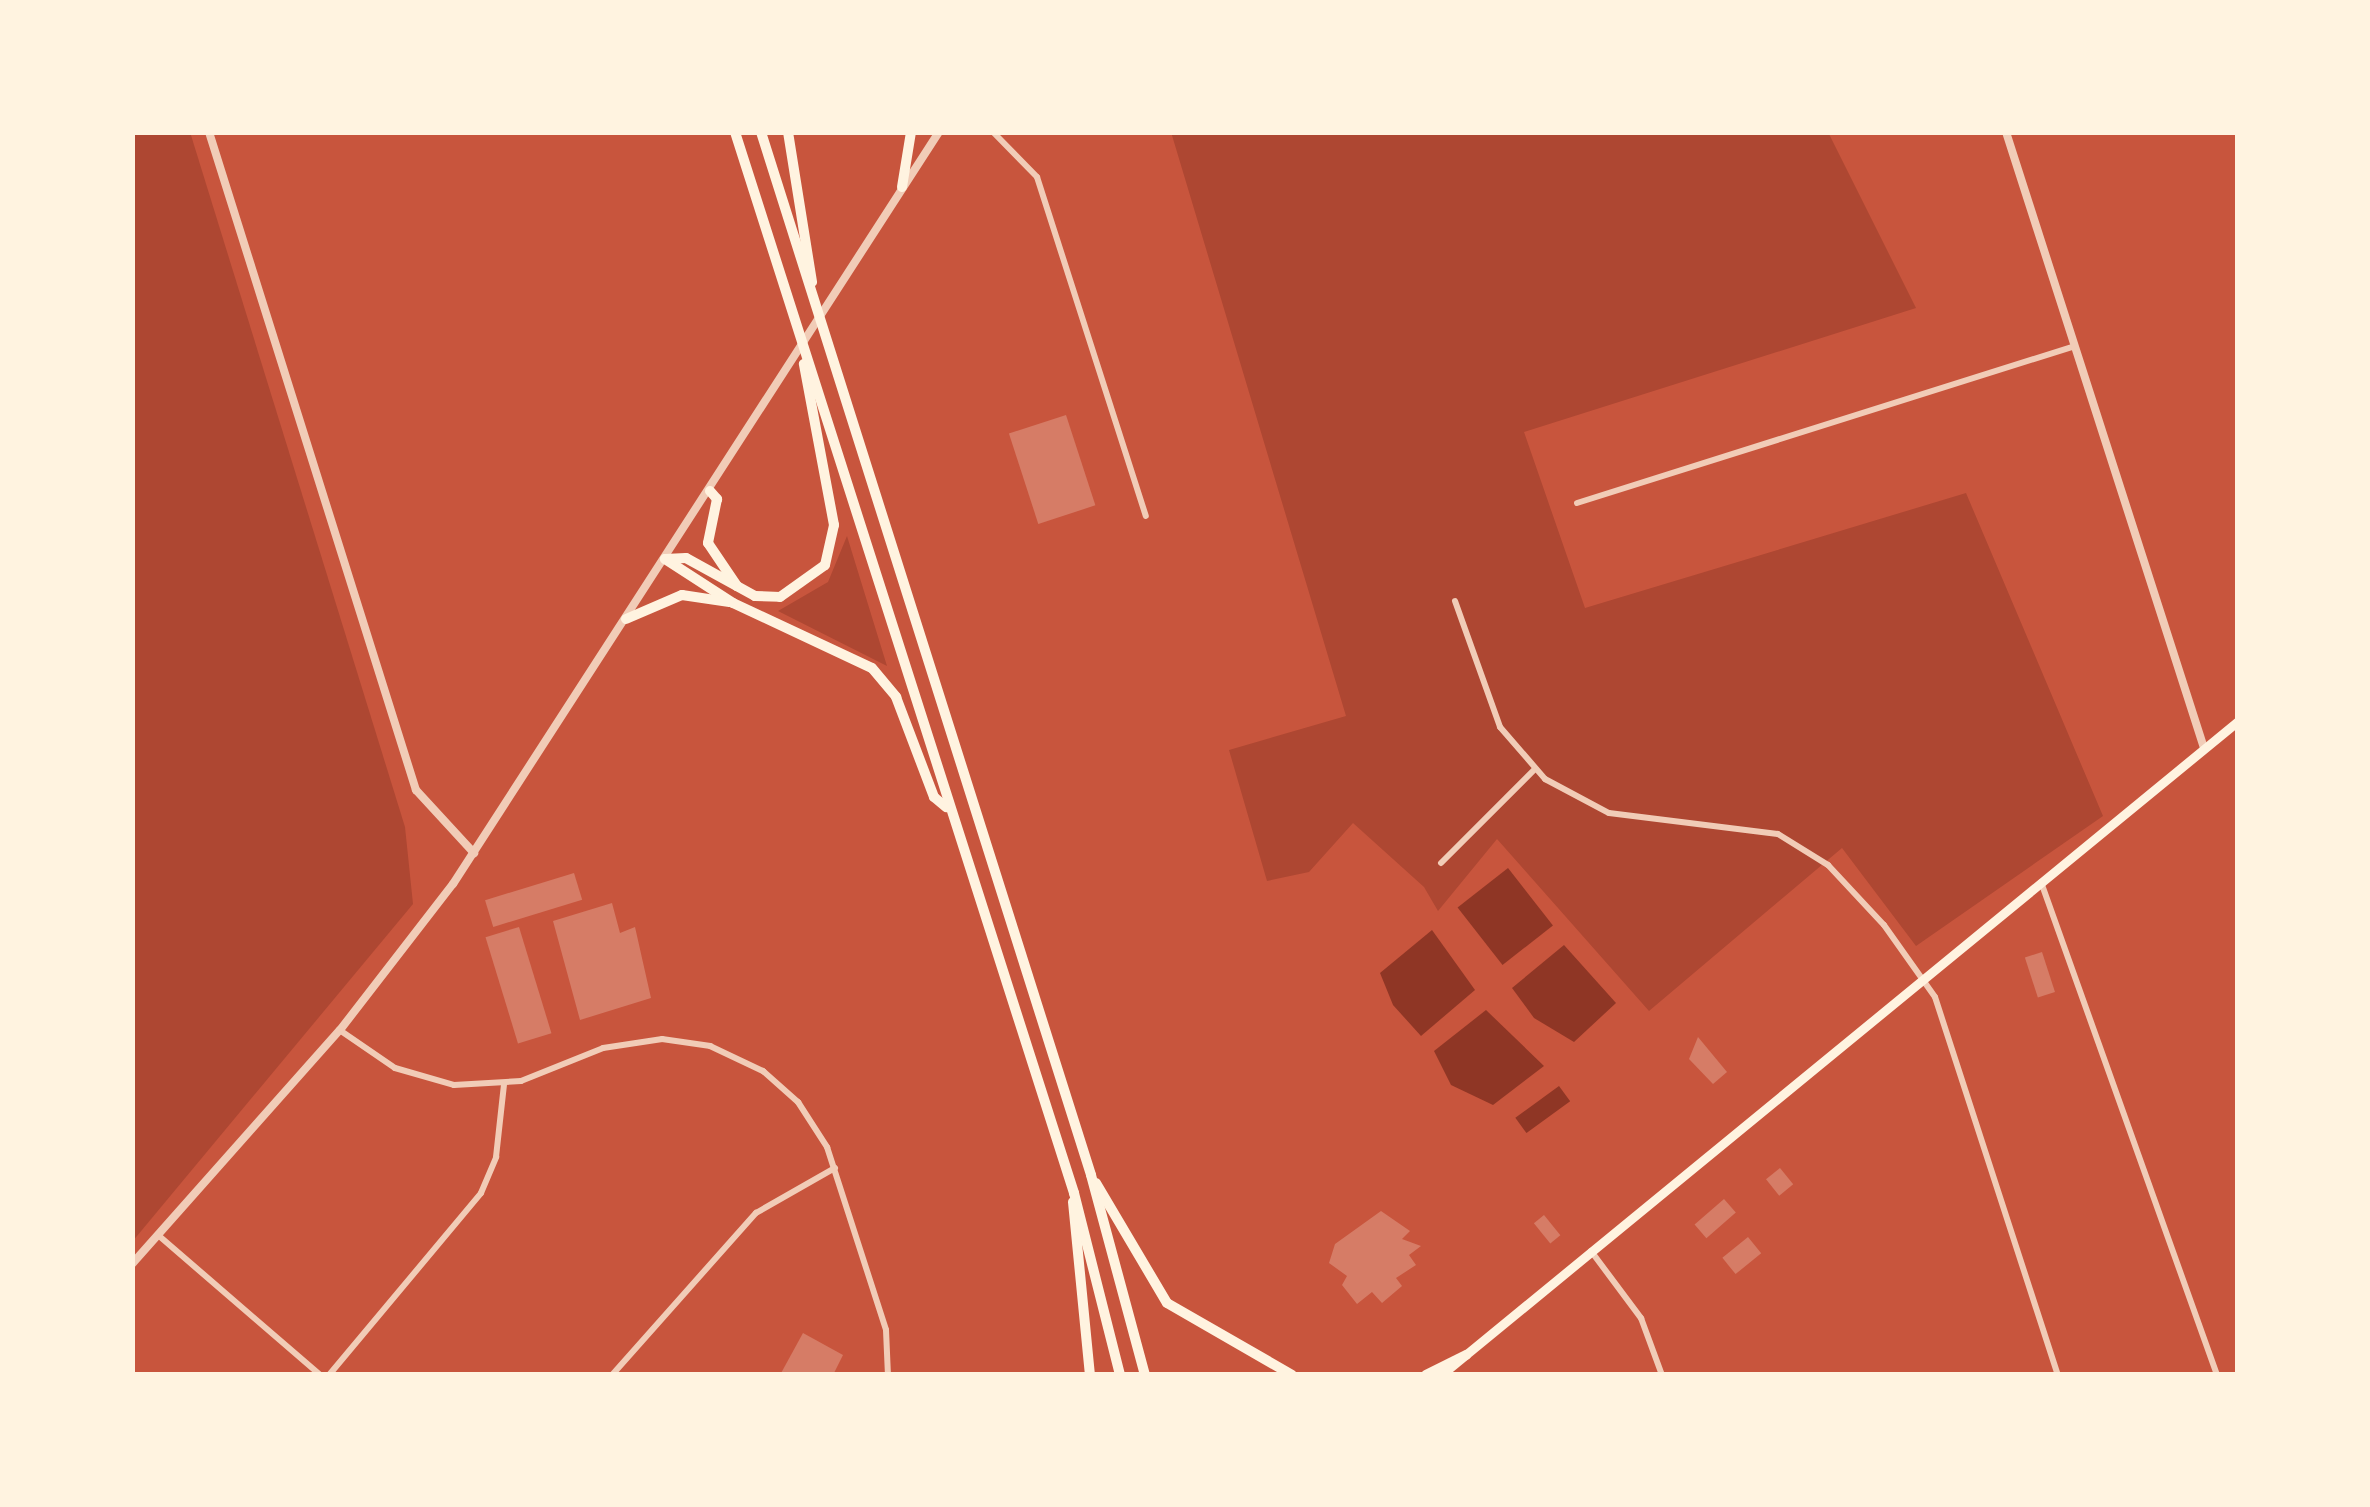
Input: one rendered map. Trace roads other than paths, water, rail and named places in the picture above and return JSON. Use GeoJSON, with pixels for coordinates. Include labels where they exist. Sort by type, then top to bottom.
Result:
{"type":"FeatureCollection","features":[{"type":"Feature","properties":{"kind":"highway"},"geometry":{"type":"LineString","coordinates":[[735,132],[1074,1193],[1120,1375]]}},
{"type":"Feature","properties":{"kind":"highway"},"geometry":{"type":"LineString","coordinates":[[761,132],[1091,1175],[1144,1375]]}},
{"type":"Feature","properties":{"kind":"highway"},"geometry":{"type":"LineString","coordinates":[[788,132],[812,290]]}},
{"type":"Feature","properties":{"kind":"highway"},"geometry":{"type":"LineString","coordinates":[[902,187],[899,167],[911,132]]}},
{"type":"Feature","properties":{"kind":"highway"},"geometry":{"type":"LineString","coordinates":[[665,559],[686,558],[739,589],[780,597],[802,587],[825,565],[832,542],[803,345]]}},
{"type":"Feature","properties":{"kind":"highway"},"geometry":{"type":"LineString","coordinates":[[710,490],[717,499],[708,543],[739,589]]}},
{"type":"Feature","properties":{"kind":"highway"},"geometry":{"type":"LineString","coordinates":[[665,559],[733,602],[872,668],[896,697],[934,797],[949,809]]}},
{"type":"Feature","properties":{"kind":"highway"},"geometry":{"type":"LineString","coordinates":[[626,619],[682,595],[733,602]]}},
{"type":"Feature","properties":{"kind":"highway"},"geometry":{"type":"LineString","coordinates":[[1091,1175],[1167,1303],[1292,1375]]}},
{"type":"Feature","properties":{"kind":"highway"},"geometry":{"type":"LineString","coordinates":[[1074,1193],[1070,1226],[1091,1326],[1090,1375]]}},
{"type":"Feature","properties":{"kind":"highway"},"geometry":{"type":"LineString","coordinates":[[1426,1375],[1466,1355]]}},
{"type":"Feature","properties":{"kind":"main road"},"geometry":{"type":"LineString","coordinates":[[1442,1375],[2039,879],[2238,721]]}},
{"type":"Feature","properties":{"kind":"street"},"geometry":{"type":"LineString","coordinates":[[208,132],[416,790],[474,853]]}},
{"type":"Feature","properties":{"kind":"street"},"geometry":{"type":"LineString","coordinates":[[132,1264],[340,1030],[474,853],[939,132]]}},
{"type":"Feature","properties":{"kind":"street"},"geometry":{"type":"LineString","coordinates":[[993,132],[1036,177],[1146,515]]}},
{"type":"Feature","properties":{"kind":"street"},"geometry":{"type":"LineString","coordinates":[[2006,132],[2204,748]]}},
{"type":"Feature","properties":{"kind":"street"},"geometry":{"type":"LineString","coordinates":[[1577,503],[2075,346]]}},
{"type":"Feature","properties":{"kind":"street"},"geometry":{"type":"LineString","coordinates":[[1455,601],[1500,727],[1534,770],[1609,813],[1739,823],[1801,845],[1841,877],[1921,978],[1935,998],[2058,1375]]}},
{"type":"Feature","properties":{"kind":"street"},"geometry":{"type":"LineString","coordinates":[[1442,863],[1534,770]]}},
{"type":"Feature","properties":{"kind":"street"},"geometry":{"type":"LineString","coordinates":[[2039,879],[2052,897],[2217,1375]]}},
{"type":"Feature","properties":{"kind":"street"},"geometry":{"type":"LineString","coordinates":[[340,1030],[428,1080],[504,1083],[634,1041],[710,1046],[780,1084],[812,1119],[835,1168],[886,1330],[888,1375]]}},
{"type":"Feature","properties":{"kind":"street"},"geometry":{"type":"LineString","coordinates":[[329,1375],[481,1193],[496,1157],[504,1083]]}},
{"type":"Feature","properties":{"kind":"street"},"geometry":{"type":"LineString","coordinates":[[612,1375],[756,1213],[835,1168]]}},
{"type":"Feature","properties":{"kind":"street"},"geometry":{"type":"LineString","coordinates":[[158,1235],[320,1375]]}},
{"type":"Feature","properties":{"kind":"street"},"geometry":{"type":"LineString","coordinates":[[1592,1250],[1641,1318],[1662,1375]]}}]}
